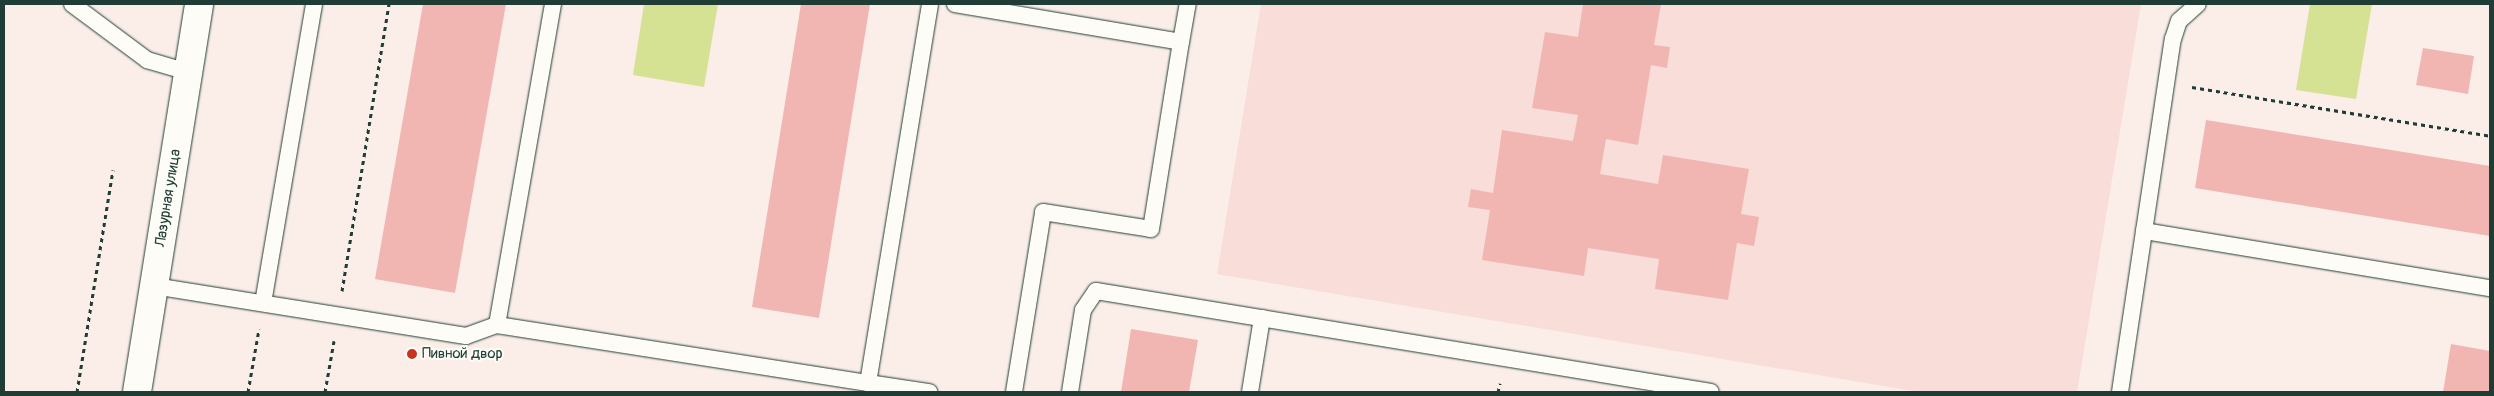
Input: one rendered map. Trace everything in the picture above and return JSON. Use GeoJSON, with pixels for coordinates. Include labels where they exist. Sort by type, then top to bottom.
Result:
{"type":"FeatureCollection","features":[{"type":"Feature","properties":{"kind":"street","name":"Лазурная улица"},"geometry":{"type":"LineString","coordinates":[[137,392],[199,4]]}},
{"type":"Feature","properties":{"kind":"lane"},"geometry":{"type":"LineString","coordinates":[[72,4],[147,60],[188,72]]}},
{"type":"Feature","properties":{"kind":"lane"},"geometry":{"type":"LineString","coordinates":[[263,303],[314,4]]}},
{"type":"Feature","properties":{"kind":"lane"},"geometry":{"type":"LineString","coordinates":[[497,325],[553,4]]}},
{"type":"Feature","properties":{"kind":"lane"},"geometry":{"type":"LineString","coordinates":[[868,383],[930,4]]}},
{"type":"Feature","properties":{"kind":"lane"},"geometry":{"type":"LineString","coordinates":[[955,4],[1181,42]]}},
{"type":"Feature","properties":{"kind":"lane"},"geometry":{"type":"LineString","coordinates":[[1014,392],[1043,212],[1151,229],[1188,4]]}},
{"type":"Feature","properties":{"kind":"lane"},"geometry":{"type":"LineString","coordinates":[[2120,392],[2167,83],[2179,21],[2198,4]]}},
{"type":"Feature","properties":{"kind":"lane"},"geometry":{"type":"LineString","coordinates":[[2144,231],[2490,288]]}},
{"type":"Feature","properties":{"kind":"lane"},"geometry":{"type":"LineString","coordinates":[[154,286],[466,336],[497,325],[928,392]]}},
{"type":"Feature","properties":{"kind":"lane"},"geometry":{"type":"LineString","coordinates":[[1070,392],[1083,310],[1096,291],[1687,391],[1711,392]]}},
{"type":"Feature","properties":{"kind":"lane"},"geometry":{"type":"LineString","coordinates":[[1250,392],[1262,318]]}},
{"type":"Feature","properties":{"kind":"path"},"geometry":{"type":"LineString","coordinates":[[325,392],[389,4]]}},
{"type":"Feature","properties":{"kind":"path"},"geometry":{"type":"LineString","coordinates":[[2167,83],[2490,136]]}},
{"type":"Feature","properties":{"kind":"path"},"geometry":{"type":"LineString","coordinates":[[77,392],[114,170]]}},
{"type":"Feature","properties":{"kind":"path"},"geometry":{"type":"LineString","coordinates":[[248,392],[263,303]]}},
{"type":"Feature","properties":{"kind":"shaded area"},"geometry":{"type":"Polygon","coordinates":[[[1261,4],[2141,4],[2077,392],[1919,392],[1217,274],[1261,4]]]}},
{"type":"Feature","properties":{"kind":"green space"},"geometry":{"type":"Polygon","coordinates":[[[644,4],[718,4],[704,87],[633,75],[644,4]]]}},
{"type":"Feature","properties":{"kind":"green space"},"geometry":{"type":"Polygon","coordinates":[[[2310,4],[2372,4],[2356,99],[2296,90],[2310,4]]]}},
{"type":"Feature","properties":{"kind":"building"},"geometry":{"type":"Polygon","coordinates":[[[423,4],[506,4],[455,293],[375,279],[423,4]]]}},
{"type":"Feature","properties":{"kind":"building"},"geometry":{"type":"Polygon","coordinates":[[[801,4],[870,4],[819,318],[752,307],[801,4]]]}},
{"type":"Feature","properties":{"kind":"building"},"geometry":{"type":"Polygon","coordinates":[[[1583,4],[1661,4],[1654,45],[1670,47],[1667,68],[1651,65],[1638,145],[1606,139],[1600,174],[1658,184],[1663,155],[1749,169],[1741,214],[1759,217],[1754,246],[1737,243],[1728,300],[1655,289],[1659,259],[1588,248],[1584,276],[1482,260],[1490,210],[1468,207],[1471,189],[1493,193],[1502,130],[1573,141],[1578,115],[1532,108],[1545,32],[1578,37],[1583,4]]]}},
{"type":"Feature","properties":{"kind":"building"},"geometry":{"type":"Polygon","coordinates":[[[2423,48],[2474,56],[2468,94],[2416,85],[2423,48]]]}},
{"type":"Feature","properties":{"kind":"building"},"geometry":{"type":"Polygon","coordinates":[[[2206,120],[2490,166],[2490,236],[2195,188],[2206,120]]]}},
{"type":"Feature","properties":{"kind":"building"},"geometry":{"type":"Polygon","coordinates":[[[1131,329],[1198,340],[1189,392],[1121,392],[1131,329]]]}},
{"type":"Feature","properties":{"kind":"building"},"geometry":{"type":"Polygon","coordinates":[[[2451,344],[2490,351],[2490,392],[2443,392],[2451,344]]]}},
{"type":"Feature","properties":{"kind":"place","name":"Пивной двор"},"geometry":{"type":"Point","coordinates":[412,354]}}]}
